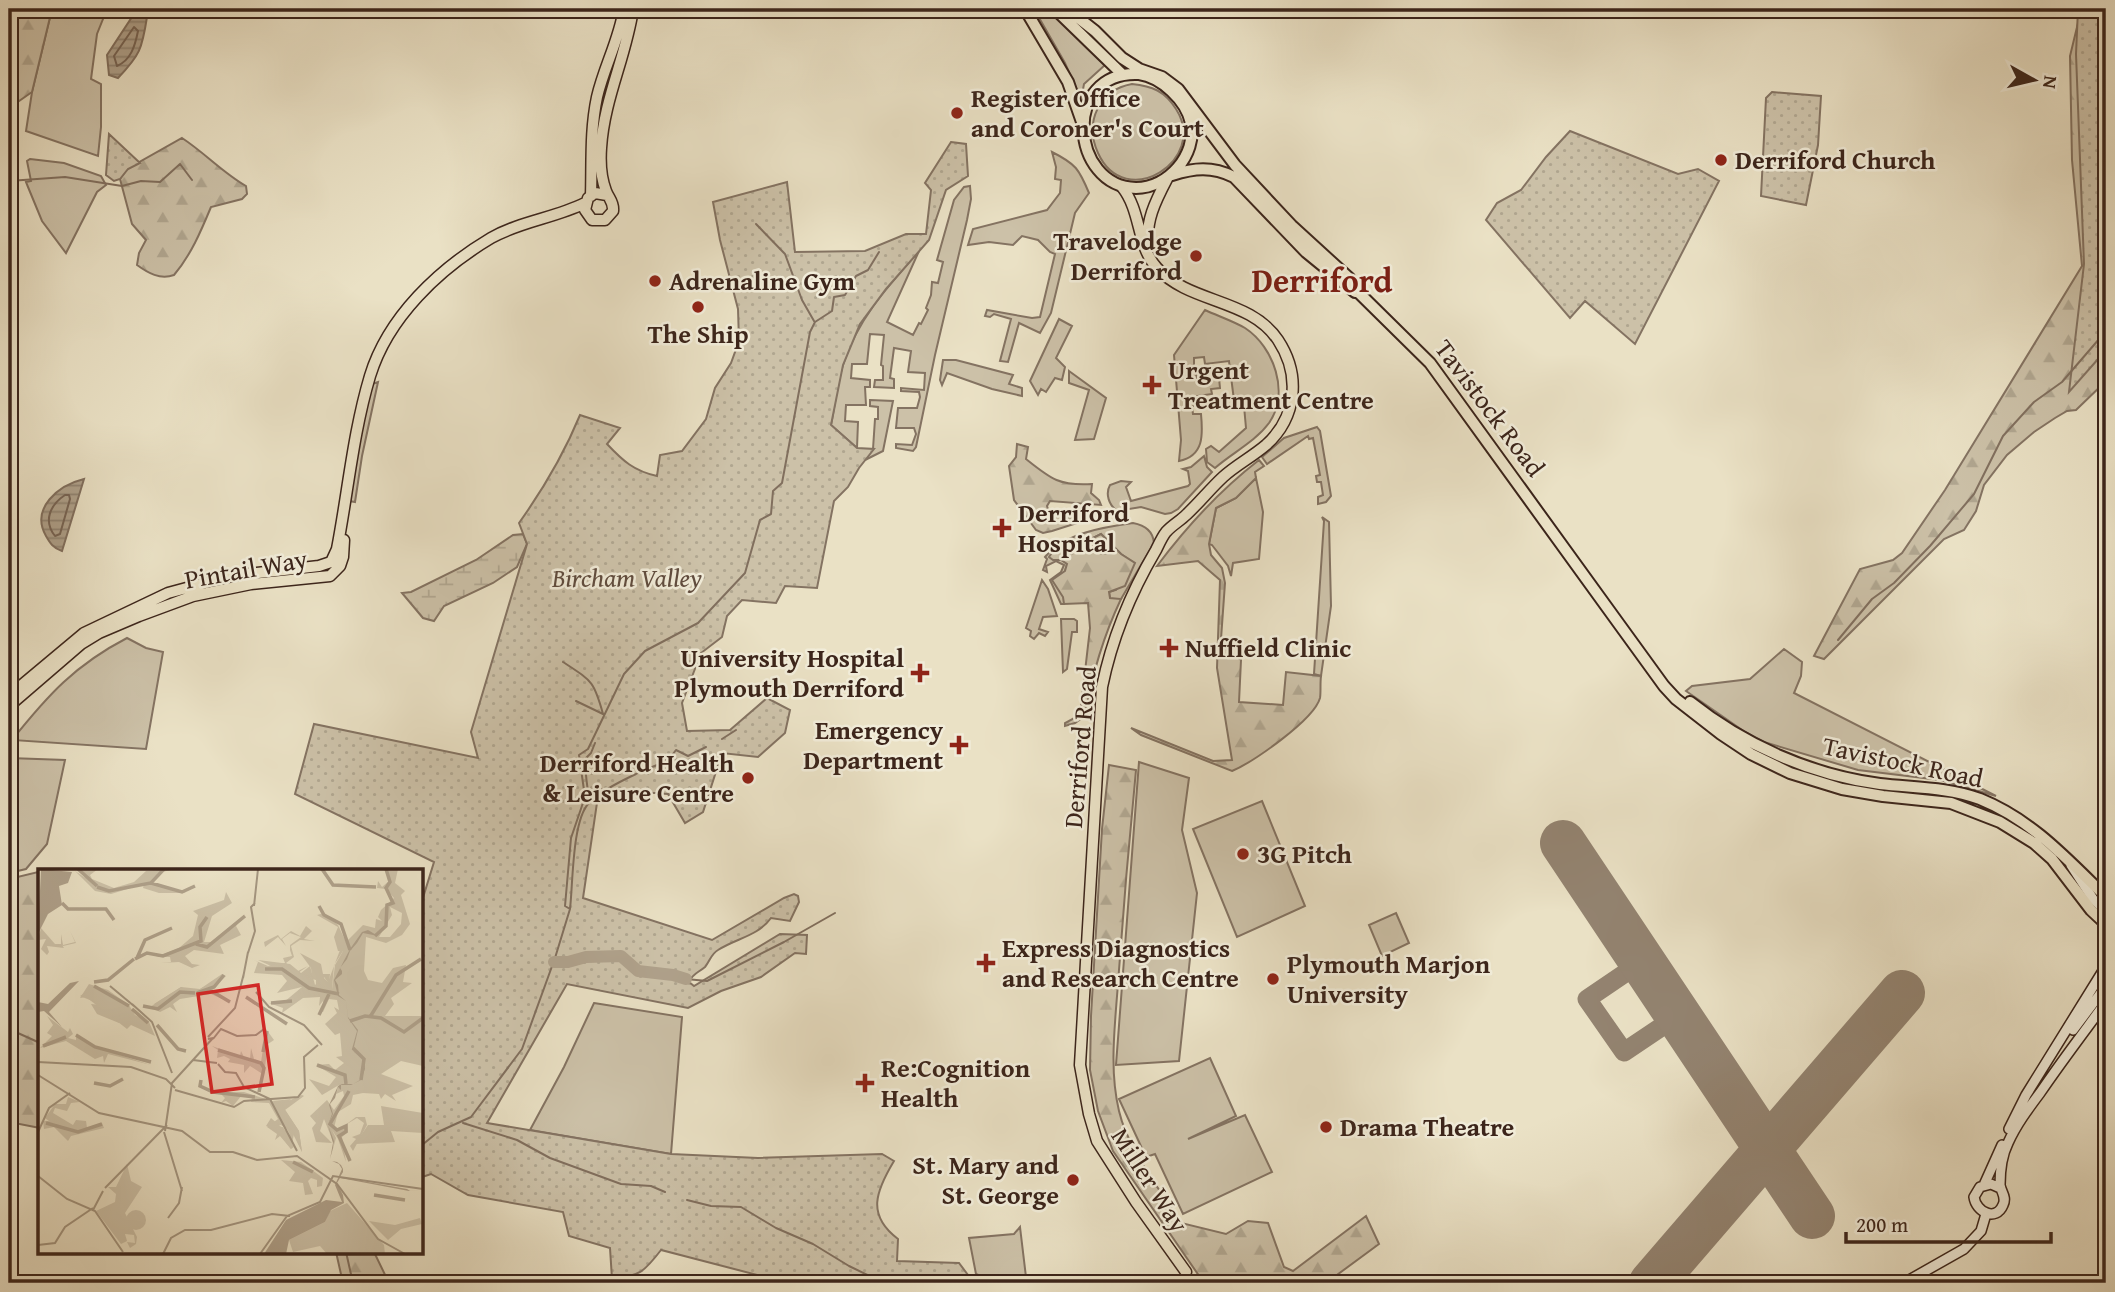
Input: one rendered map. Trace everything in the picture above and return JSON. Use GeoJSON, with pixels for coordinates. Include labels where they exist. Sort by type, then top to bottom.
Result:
{"type":"FeatureCollection","features":[{"type":"Feature","properties":{"kind":"highway"},"geometry":{"type":"LineString","coordinates":[[1025,9],[1068,82],[1082,122],[1088,152],[1095,165],[1108,179],[1122,187],[1146,187],[1170,177],[1183,158],[1190,139],[1191,121],[1186,110],[1173,94],[1150,77],[1123,75],[1103,85],[1087,105],[1082,122]]}},
{"type":"Feature","properties":{"kind":"highway"},"geometry":{"type":"LineString","coordinates":[[1055,9],[1123,75]]}},
{"type":"Feature","properties":{"kind":"highway","name":"Tavistock Road"},"geometry":{"type":"LineString","coordinates":[[1067,9],[1095,31],[1122,58],[1162,77],[1178,89],[1235,165],[1430,363],[1676,699],[1708,726],[1751,754],[1790,773],[1842,789],[1951,803],[2000,822],[2034,843],[2052,859],[2091,910],[2106,924]]}},
{"type":"Feature","properties":{"kind":"highway","name":"Tavistock Road"},"geometry":{"type":"LineString","coordinates":[[1170,177],[1206,169],[1220,170],[1234,177],[1306,252],[1339,281],[1359,293]]}},
{"type":"Feature","properties":{"kind":"highway","name":"Tavistock Road"},"geometry":{"type":"LineString","coordinates":[[1647,662],[1703,712],[1767,751],[1856,780],[1942,790],[1979,799],[2025,823],[2067,858],[2106,897]]}},
{"type":"Feature","properties":{"kind":"main road"},"geometry":{"type":"LineString","coordinates":[[624,9],[612,58],[597,99],[591,145],[588,204],[597,221],[610,217],[614,207],[607,195],[601,166],[603,127],[611,86],[626,46],[633,9]]}},
{"type":"Feature","properties":{"kind":"main road"},"geometry":{"type":"LineString","coordinates":[[1166,276],[1151,253],[1148,232],[1154,204],[1170,177]]}},
{"type":"Feature","properties":{"kind":"main road","name":"Derriford Road"},"geometry":{"type":"LineString","coordinates":[[1080,1065],[1100,706],[1113,639],[1137,582],[1166,532],[1185,517],[1224,476],[1270,441],[1291,408],[1293,396],[1287,358],[1276,337],[1266,326],[1244,312],[1189,291],[1158,269],[1147,253],[1137,213],[1122,187]]}},
{"type":"Feature","properties":{"kind":"main road"},"geometry":{"type":"LineString","coordinates":[[347,494],[370,374],[387,340],[430,283],[491,238],[520,224],[588,204],[600,193],[607,195]]}},
{"type":"Feature","properties":{"kind":"main road","name":"Pintail Way"},"geometry":{"type":"LineString","coordinates":[[13,702],[17,689],[59,652],[95,626],[168,593],[231,576],[327,564],[337,550],[347,494]]}},
{"type":"Feature","properties":{"kind":"main road","name":"Pintail Way"},"geometry":{"type":"LineString","coordinates":[[13,702],[81,644],[139,616],[193,596],[251,584],[330,576],[340,566],[343,556],[347,494]]}},
{"type":"Feature","properties":{"kind":"main road"},"geometry":{"type":"LineString","coordinates":[[2067,858],[2079,880],[2106,911]]}},
{"type":"Feature","properties":{"kind":"main road"},"geometry":{"type":"LineString","coordinates":[[1986,1214],[1977,1208],[1974,1197],[1976,1192],[1984,1185],[2026,1095],[2106,966]]}},
{"type":"Feature","properties":{"kind":"main road"},"geometry":{"type":"LineString","coordinates":[[2046,1065],[2106,986]]}},
{"type":"Feature","properties":{"kind":"main road"},"geometry":{"type":"LineString","coordinates":[[1986,1214],[1999,1210],[2003,1205],[2005,1199],[2000,1188],[2004,1153],[2020,1122],[2106,1002]]}},
{"type":"Feature","properties":{"kind":"main road","name":"Miller Way"},"geometry":{"type":"LineString","coordinates":[[1080,1065],[1097,1141],[1186,1272]]}},
{"type":"Feature","properties":{"kind":"main road"},"geometry":{"type":"LineString","coordinates":[[1984,1185],[1991,1184],[2000,1188]]}},
{"type":"Feature","properties":{"kind":"main road"},"geometry":{"type":"LineString","coordinates":[[1903,1283],[1964,1249],[1981,1231],[1986,1214]]}},
{"type":"Feature","properties":{"kind":"green space"},"geometry":{"type":"Polygon","coordinates":[[[9,9],[52,9],[32,92],[9,108],[9,9]]]}},
{"type":"Feature","properties":{"kind":"green space"},"geometry":{"type":"Polygon","coordinates":[[[52,9],[107,9],[97,34],[91,79],[101,84],[98,156],[26,131],[32,92],[52,9]]]}},
{"type":"Feature","properties":{"kind":"green space"},"geometry":{"type":"Polygon","coordinates":[[[1034,9],[1048,9],[1105,65],[1084,84],[1081,100],[1065,63],[1034,9]]]}},
{"type":"Feature","properties":{"kind":"green space"},"geometry":{"type":"Polygon","coordinates":[[[2078,9],[2106,9],[2106,381],[2076,410],[2067,411],[2055,418],[2007,455],[1984,485],[1976,511],[1964,530],[1944,539],[1824,659],[1814,656],[1860,569],[1893,560],[1902,553],[1945,490],[2082,266],[2072,160],[2070,56],[2078,23],[2078,9]]]}},
{"type":"Feature","properties":{"kind":"green space"},"geometry":{"type":"Polygon","coordinates":[[[2078,9],[2106,9],[2106,350],[2069,392],[2084,264],[2076,54],[2078,9]]]}},
{"type":"Feature","properties":{"kind":"green space"},"geometry":{"type":"Polygon","coordinates":[[[1132,84],[1146,86],[1163,94],[1176,109],[1183,128],[1182,146],[1173,161],[1160,173],[1143,179],[1126,179],[1110,170],[1098,153],[1094,141],[1094,119],[1103,100],[1120,87],[1132,84]]]}},
{"type":"Feature","properties":{"kind":"green space"},"geometry":{"type":"Polygon","coordinates":[[[1772,92],[1821,96],[1818,145],[1806,205],[1761,196],[1766,98],[1772,92]]]}},
{"type":"Feature","properties":{"kind":"green space"},"geometry":{"type":"Polygon","coordinates":[[[1570,131],[1678,174],[1698,169],[1719,181],[1635,344],[1585,301],[1570,318],[1486,220],[1497,203],[1521,190],[1570,131]]]}},
{"type":"Feature","properties":{"kind":"green space"},"geometry":{"type":"Polygon","coordinates":[[[109,134],[140,163],[114,181],[106,175],[109,134]]]}},
{"type":"Feature","properties":{"kind":"green space"},"geometry":{"type":"Polygon","coordinates":[[[182,138],[246,186],[247,194],[242,199],[211,207],[195,243],[174,275],[159,276],[137,265],[139,253],[146,240],[132,224],[120,179],[127,169],[182,138]]]}},
{"type":"Feature","properties":{"kind":"green space","name":"Bircham Valley"},"geometry":{"type":"Polygon","coordinates":[[[951,142],[966,144],[968,176],[946,190],[929,240],[886,289],[860,324],[843,365],[831,425],[857,448],[874,449],[848,487],[834,501],[817,588],[785,586],[776,603],[742,600],[727,616],[722,637],[701,653],[682,703],[687,731],[730,730],[767,698],[790,710],[785,733],[758,757],[722,753],[703,812],[685,823],[668,794],[599,789],[583,898],[712,940],[784,898],[794,894],[798,896],[799,902],[790,921],[771,918],[754,933],[718,950],[689,982],[694,986],[780,934],[807,935],[806,954],[795,953],[761,977],[721,991],[688,1008],[567,984],[487,1123],[671,1154],[758,1158],[882,1154],[894,1161],[879,1193],[878,1212],[881,1221],[898,1239],[897,1261],[959,1263],[974,1283],[779,1283],[661,1250],[641,1272],[612,1279],[610,1248],[569,1236],[563,1212],[468,1195],[431,1174],[424,1176],[424,894],[434,862],[295,794],[314,724],[478,758],[471,732],[527,544],[519,523],[553,471],[580,415],[620,428],[607,444],[629,464],[657,476],[660,455],[682,451],[706,419],[715,388],[731,363],[739,341],[738,309],[713,202],[787,182],[795,252],[865,251],[906,234],[926,234],[931,190],[925,183],[951,142]]]}},
{"type":"Feature","properties":{"kind":"green space"},"geometry":{"type":"Polygon","coordinates":[[[1052,152],[1076,168],[1089,193],[1075,213],[1051,313],[1040,333],[1019,323],[1008,362],[1000,361],[1011,319],[994,314],[985,316],[987,310],[1040,317],[1055,254],[1038,240],[1022,236],[1013,245],[989,242],[968,245],[973,229],[1047,210],[1060,193],[1061,180],[1055,179],[1056,167],[1052,152]]]}},
{"type":"Feature","properties":{"kind":"green space"},"geometry":{"type":"Polygon","coordinates":[[[30,159],[64,163],[101,176],[106,185],[97,192],[66,253],[42,221],[26,182],[31,181],[27,161],[30,159]]]}},
{"type":"Feature","properties":{"kind":"green space"},"geometry":{"type":"Polygon","coordinates":[[[970,186],[971,199],[967,220],[916,447],[913,451],[896,448],[896,444],[912,445],[916,434],[914,428],[896,428],[898,408],[917,408],[919,392],[901,391],[901,388],[924,390],[925,373],[908,372],[911,351],[894,348],[890,378],[894,379],[894,388],[874,387],[875,380],[883,380],[881,365],[884,335],[870,334],[867,364],[852,364],[851,378],[870,380],[870,387],[865,387],[866,405],[846,405],[845,421],[858,422],[857,448],[831,425],[839,380],[849,349],[875,304],[919,251],[887,322],[913,335],[928,310],[926,308],[932,282],[938,283],[943,262],[937,260],[954,200],[964,187],[970,186]]]}},
{"type":"Feature","properties":{"kind":"green space"},"geometry":{"type":"Polygon","coordinates":[[[1205,310],[1240,325],[1255,336],[1271,358],[1278,385],[1275,411],[1269,423],[1250,442],[1215,468],[1207,462],[1206,449],[1211,446],[1219,452],[1246,428],[1244,406],[1235,408],[1229,361],[1205,364],[1204,357],[1194,358],[1197,381],[1219,378],[1220,388],[1211,389],[1212,394],[1197,396],[1198,403],[1192,407],[1193,414],[1201,414],[1200,444],[1193,454],[1179,461],[1181,440],[1174,355],[1205,310]]]}},
{"type":"Feature","properties":{"kind":"green space"},"geometry":{"type":"Polygon","coordinates":[[[1059,319],[1072,326],[1056,358],[1065,367],[1062,380],[1055,378],[1046,392],[1041,389],[1038,395],[1030,381],[1059,319]]]}},
{"type":"Feature","properties":{"kind":"green space"},"geometry":{"type":"Polygon","coordinates":[[[943,360],[956,360],[1013,375],[1009,384],[1022,388],[1022,396],[992,389],[947,373],[942,385],[940,380],[943,360]]]}},
{"type":"Feature","properties":{"kind":"green space"},"geometry":{"type":"Polygon","coordinates":[[[1069,371],[1106,398],[1094,439],[1075,440],[1089,390],[1069,383],[1069,371]]]}},
{"type":"Feature","properties":{"kind":"green space"},"geometry":{"type":"Polygon","coordinates":[[[378,382],[355,502],[349,501],[354,463],[372,384],[378,382]]]}},
{"type":"Feature","properties":{"kind":"green space"},"geometry":{"type":"Polygon","coordinates":[[[870,400],[893,401],[883,451],[865,460],[873,449],[875,419],[878,419],[878,407],[870,406],[870,400]]]}},
{"type":"Feature","properties":{"kind":"green space"},"geometry":{"type":"Polygon","coordinates":[[[1317,427],[1320,431],[1331,496],[1326,502],[1318,504],[1318,497],[1323,495],[1321,482],[1317,482],[1316,476],[1320,475],[1313,438],[1309,439],[1308,436],[1267,464],[1262,457],[1284,438],[1317,427]]]}},
{"type":"Feature","properties":{"kind":"green space"},"geometry":{"type":"Polygon","coordinates":[[[1017,444],[1028,447],[1026,459],[1056,480],[1071,484],[1092,484],[1091,493],[1101,505],[1050,501],[1047,506],[1050,516],[1078,510],[1097,514],[1096,517],[1043,533],[1036,530],[1014,500],[1009,466],[1016,457],[1017,444]]]}},
{"type":"Feature","properties":{"kind":"green space"},"geometry":{"type":"Polygon","coordinates":[[[1204,456],[1207,467],[1212,472],[1178,509],[1171,513],[1165,514],[1141,507],[1117,511],[1110,503],[1110,485],[1121,481],[1131,482],[1126,487],[1131,501],[1188,486],[1188,471],[1183,469],[1191,467],[1204,456]]]}},
{"type":"Feature","properties":{"kind":"green space"},"geometry":{"type":"Polygon","coordinates":[[[1259,460],[1264,466],[1255,472],[1256,478],[1236,498],[1216,508],[1209,544],[1211,555],[1222,568],[1225,583],[1221,639],[1226,649],[1241,660],[1239,702],[1283,705],[1286,672],[1321,676],[1320,698],[1307,717],[1295,728],[1254,759],[1232,771],[1141,735],[1131,728],[1213,761],[1232,760],[1217,668],[1220,580],[1198,561],[1157,566],[1204,510],[1259,460]]]}},
{"type":"Feature","properties":{"kind":"green space"},"geometry":{"type":"Polygon","coordinates":[[[1256,478],[1263,512],[1259,559],[1233,563],[1231,576],[1228,566],[1209,544],[1216,508],[1236,498],[1256,478]]]}},
{"type":"Feature","properties":{"kind":"green space"},"geometry":{"type":"Polygon","coordinates":[[[1322,517],[1329,522],[1331,606],[1321,676],[1314,674],[1324,521],[1322,517]]]}},
{"type":"Feature","properties":{"kind":"green space"},"geometry":{"type":"Polygon","coordinates":[[[1133,523],[1147,529],[1154,543],[1121,599],[1110,599],[1109,592],[1116,590],[1134,563],[1101,534],[1069,550],[1053,551],[1067,564],[1064,604],[1061,604],[1050,580],[1061,572],[1064,565],[1056,561],[1046,566],[1047,572],[1043,570],[1047,559],[1045,557],[1063,542],[1074,537],[1098,529],[1133,523]]]}},
{"type":"Feature","properties":{"kind":"green space"},"geometry":{"type":"Polygon","coordinates":[[[523,534],[527,544],[517,567],[493,583],[444,606],[434,621],[423,618],[402,593],[411,592],[476,560],[513,535],[523,534]]]}},
{"type":"Feature","properties":{"kind":"green space"},"geometry":{"type":"Polygon","coordinates":[[[1101,534],[1121,554],[1135,563],[1125,586],[1109,592],[1110,598],[1121,599],[1099,656],[1085,716],[1065,726],[1065,723],[1080,715],[1090,628],[1088,603],[1064,604],[1063,597],[1052,580],[1065,571],[1067,564],[1049,557],[1053,551],[1069,550],[1101,534]]]}},
{"type":"Feature","properties":{"kind":"green space"},"geometry":{"type":"Polygon","coordinates":[[[1042,580],[1057,616],[1043,617],[1039,629],[1048,632],[1045,636],[1039,633],[1034,639],[1030,636],[1031,631],[1026,628],[1042,580]]]}},
{"type":"Feature","properties":{"kind":"green space"},"geometry":{"type":"Polygon","coordinates":[[[1061,619],[1077,621],[1077,632],[1072,632],[1067,669],[1063,672],[1061,619]]]}},
{"type":"Feature","properties":{"kind":"green space"},"geometry":{"type":"Polygon","coordinates":[[[127,638],[146,648],[163,652],[146,749],[12,740],[77,670],[127,638]]]}},
{"type":"Feature","properties":{"kind":"green space"},"geometry":{"type":"Polygon","coordinates":[[[1784,649],[1802,662],[1801,676],[1794,693],[1996,796],[1940,780],[1858,770],[1764,742],[1686,691],[1692,686],[1750,679],[1784,649]]]}},
{"type":"Feature","properties":{"kind":"green space"},"geometry":{"type":"Polygon","coordinates":[[[9,758],[65,760],[47,844],[26,869],[9,873],[9,758]]]}},
{"type":"Feature","properties":{"kind":"green space"},"geometry":{"type":"Polygon","coordinates":[[[1139,762],[1189,778],[1182,830],[1197,893],[1179,1061],[1116,1065],[1139,762]]]}},
{"type":"Feature","properties":{"kind":"green space"},"geometry":{"type":"Polygon","coordinates":[[[1109,765],[1136,770],[1114,1047],[1114,1079],[1123,1126],[1137,1155],[1181,1223],[1226,1234],[1248,1221],[1268,1223],[1284,1267],[1293,1271],[1366,1216],[1379,1244],[1326,1283],[1204,1283],[1113,1151],[1098,1111],[1090,1070],[1102,829],[1109,765]]]}},
{"type":"Feature","properties":{"kind":"green space","name":"3G Pitch"},"geometry":{"type":"Polygon","coordinates":[[[1262,801],[1305,906],[1237,937],[1193,829],[1262,801]]]}},
{"type":"Feature","properties":{"kind":"green space"},"geometry":{"type":"Polygon","coordinates":[[[38,872],[38,1128],[9,1122],[9,879],[38,872]]]}},
{"type":"Feature","properties":{"kind":"green space"},"geometry":{"type":"Polygon","coordinates":[[[1396,913],[1409,943],[1382,956],[1369,925],[1396,913]]]}},
{"type":"Feature","properties":{"kind":"green space"},"geometry":{"type":"Polygon","coordinates":[[[594,1003],[682,1017],[671,1154],[530,1130],[594,1003]]]}},
{"type":"Feature","properties":{"kind":"green space"},"geometry":{"type":"Polygon","coordinates":[[[1210,1058],[1236,1116],[1188,1139],[1245,1115],[1272,1172],[1183,1214],[1155,1154],[1146,1157],[1119,1099],[1210,1058]]]}},
{"type":"Feature","properties":{"kind":"green space"},"geometry":{"type":"Polygon","coordinates":[[[1020,1227],[1026,1277],[1000,1282],[976,1274],[969,1238],[1014,1234],[1020,1227]]]}},
{"type":"Feature","properties":{"kind":"green space"},"geometry":{"type":"Polygon","coordinates":[[[336,1254],[375,1254],[389,1283],[343,1283],[336,1254]]]}},
{"type":"Feature","properties":{"kind":"water"},"geometry":{"type":"Polygon","coordinates":[[[134,14],[147,17],[143,37],[136,57],[118,78],[109,75],[107,55],[134,14]]]}},
{"type":"Feature","properties":{"kind":"water"},"geometry":{"type":"Polygon","coordinates":[[[84,479],[62,551],[47,539],[42,526],[44,507],[65,486],[84,479]]]}},
{"type":"Feature","properties":{"kind":"waterway"},"geometry":{"type":"LineString","coordinates":[[9,60],[15,39],[10,20],[18,9]]}},
{"type":"Feature","properties":{"kind":"waterway"},"geometry":{"type":"LineString","coordinates":[[9,181],[65,177],[122,186],[141,181],[160,182],[180,164],[192,180]]}},
{"type":"Feature","properties":{"kind":"waterway"},"geometry":{"type":"LineString","coordinates":[[756,224],[785,254],[802,300],[814,321]]}},
{"type":"Feature","properties":{"kind":"waterway"},"geometry":{"type":"LineString","coordinates":[[424,1143],[438,1132],[471,1117],[522,1049],[570,909],[565,906],[571,838],[585,797],[579,755],[588,749],[624,674],[645,651],[698,623],[745,573],[760,520],[771,514],[773,491],[782,483],[810,332],[815,322],[832,311],[834,297],[845,295],[856,276],[868,270],[879,252]]}},
{"type":"Feature","properties":{"kind":"waterway"},"geometry":{"type":"LineString","coordinates":[[1838,640],[1872,599],[1894,583],[1930,546],[1974,494],[2003,436],[2034,402],[2062,382],[2106,331]]}},
{"type":"Feature","properties":{"kind":"waterway"},"geometry":{"type":"LineString","coordinates":[[563,662],[594,688],[603,714]]}},
{"type":"Feature","properties":{"kind":"waterway"},"geometry":{"type":"LineString","coordinates":[[576,701],[603,714]]}},
{"type":"Feature","properties":{"kind":"waterway"},"geometry":{"type":"LineString","coordinates":[[722,739],[736,730]]}},
{"type":"Feature","properties":{"kind":"waterway"},"geometry":{"type":"LineString","coordinates":[[589,801],[586,758],[595,743]]}},
{"type":"Feature","properties":{"kind":"waterway"},"geometry":{"type":"LineString","coordinates":[[570,909],[576,837],[583,811],[589,803],[611,787],[663,762],[676,750],[688,756],[706,747]]}},
{"type":"Feature","properties":{"kind":"waterway"},"geometry":{"type":"LineString","coordinates":[[686,979],[707,981],[835,913]]}},
{"type":"Feature","properties":{"kind":"waterway"},"geometry":{"type":"LineString","coordinates":[[554,962],[568,962],[586,957],[621,956],[638,971],[686,979]]}},
{"type":"Feature","properties":{"kind":"waterway"},"geometry":{"type":"LineString","coordinates":[[9,1029],[38,1042]]}},
{"type":"Feature","properties":{"kind":"waterway"},"geometry":{"type":"LineString","coordinates":[[463,1123],[517,1140],[550,1158],[621,1184],[651,1186],[665,1192]]}},
{"type":"Feature","properties":{"kind":"waterway"},"geometry":{"type":"LineString","coordinates":[[687,1200],[711,1206],[741,1207],[776,1228],[813,1244],[884,1283]]}},
{"type":"Feature","properties":{"kind":"waterway"},"geometry":{"type":"LineString","coordinates":[[346,1254],[353,1283]]}},
{"type":"Feature","properties":{"kind":"taxiway"},"geometry":{"type":"LineString","coordinates":[[1643,961],[1587,999],[1624,1052],[1679,1015]]}},
{"type":"Feature","properties":{"kind":"runway"},"geometry":{"type":"LineString","coordinates":[[1563,843],[1812,1216]]}},
{"type":"Feature","properties":{"kind":"runway"},"geometry":{"type":"LineString","coordinates":[[1652,1283],[1902,993]]}},
{"type":"Feature","properties":{"kind":"place","name":"Register Office and Coroner's Court"},"geometry":{"type":"Point","coordinates":[957,113]}},
{"type":"Feature","properties":{"kind":"place","name":"Derriford Church"},"geometry":{"type":"Point","coordinates":[1721,160]}},
{"type":"Feature","properties":{"kind":"place","name":"Travelodge Derriford"},"geometry":{"type":"Point","coordinates":[1196,256]}},
{"type":"Feature","properties":{"kind":"place","name":"Adrenaline Gym"},"geometry":{"type":"Point","coordinates":[655,281]}},
{"type":"Feature","properties":{"kind":"place","name":"The Ship"},"geometry":{"type":"Point","coordinates":[698,307]}},
{"type":"Feature","properties":{"kind":"place","name":"Urgent Treatment Centre"},"geometry":{"type":"Point","coordinates":[1152,385]}},
{"type":"Feature","properties":{"kind":"place","name":"Derriford Hospital"},"geometry":{"type":"Point","coordinates":[1002,528]}},
{"type":"Feature","properties":{"kind":"place","name":"Nuffield Clinic"},"geometry":{"type":"Point","coordinates":[1169,648]}},
{"type":"Feature","properties":{"kind":"place","name":"University Hospital Plymouth Derriford"},"geometry":{"type":"Point","coordinates":[920,673]}},
{"type":"Feature","properties":{"kind":"place","name":"Emergency Department"},"geometry":{"type":"Point","coordinates":[959,745]}},
{"type":"Feature","properties":{"kind":"place","name":"Derriford Health & Leisure Centre"},"geometry":{"type":"Point","coordinates":[748,778]}},
{"type":"Feature","properties":{"kind":"place","name":"3G Pitch"},"geometry":{"type":"Point","coordinates":[1243,854]}},
{"type":"Feature","properties":{"kind":"place","name":"Express Diagnostics and Research Centre"},"geometry":{"type":"Point","coordinates":[986,963]}},
{"type":"Feature","properties":{"kind":"place","name":"Plymouth Marjon University"},"geometry":{"type":"Point","coordinates":[1273,979]}},
{"type":"Feature","properties":{"kind":"place","name":"Re:Cognition Health"},"geometry":{"type":"Point","coordinates":[865,1083]}},
{"type":"Feature","properties":{"kind":"place","name":"Drama Theatre"},"geometry":{"type":"Point","coordinates":[1326,1127]}},
{"type":"Feature","properties":{"kind":"place","name":"St. Mary and St. George"},"geometry":{"type":"Point","coordinates":[1073,1180]}},
{"type":"Feature","properties":{"kind":"district","name":"Derriford"},"geometry":{"type":"Point","coordinates":[1322,280]}}]}
